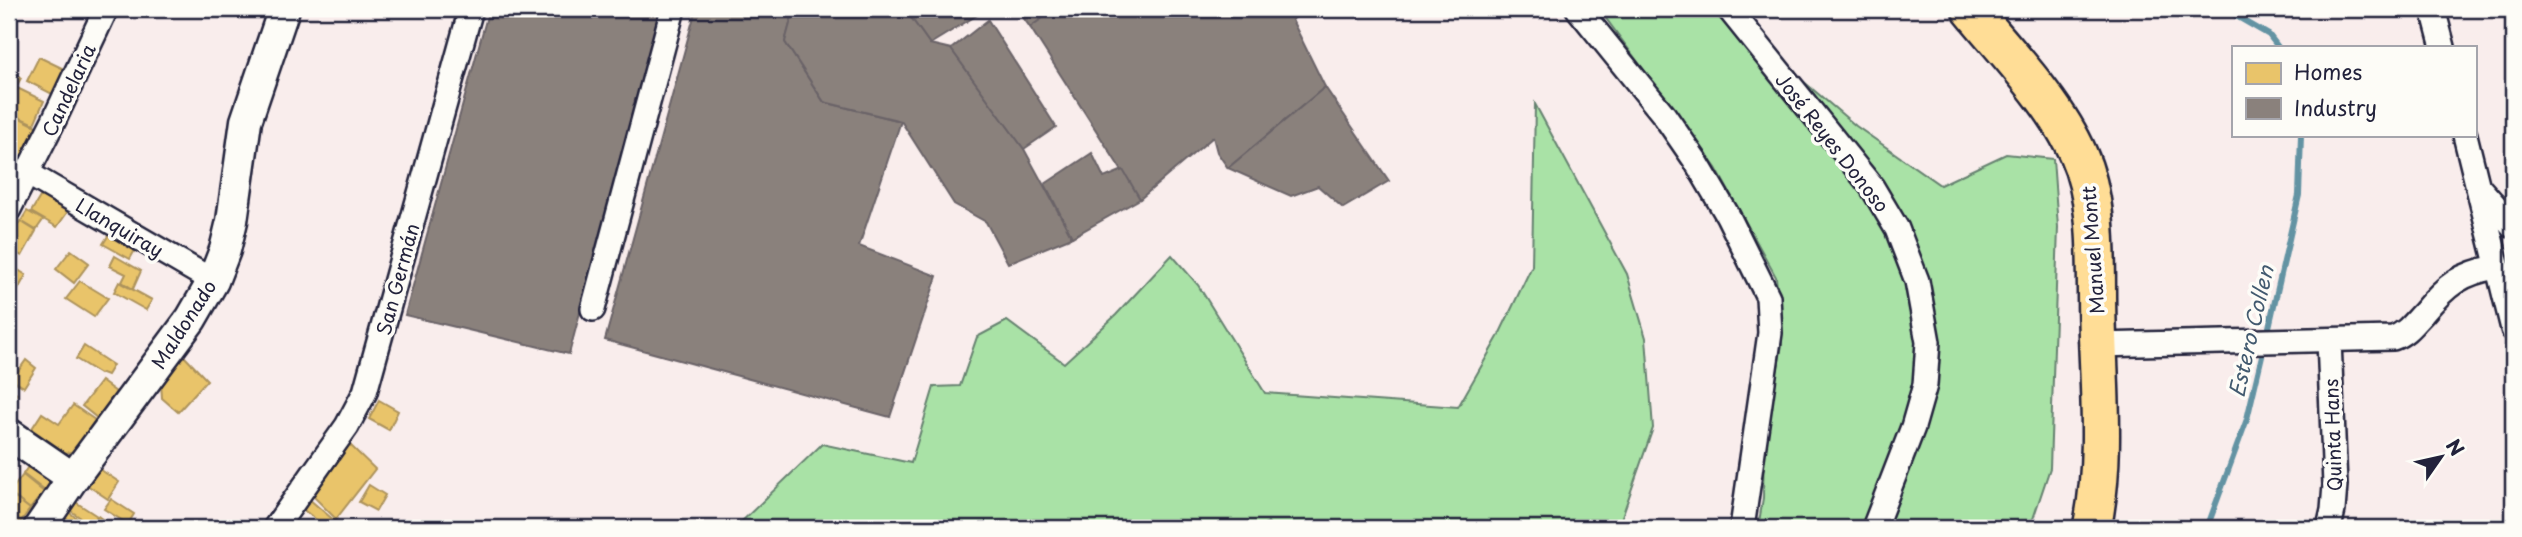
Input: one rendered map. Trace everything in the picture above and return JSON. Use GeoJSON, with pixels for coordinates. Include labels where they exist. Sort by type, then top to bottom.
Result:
{"type":"FeatureCollection","features":[{"type":"Feature","properties":{"kind":"main road","name":"Manuel Montt"},"geometry":{"type":"LineString","coordinates":[[1971,9],[2054,112],[2079,155],[2086,176],[2092,208],[2101,454],[2092,528]]}},
{"type":"Feature","properties":{"kind":"street","name":"Candelaria"},"geometry":{"type":"LineString","coordinates":[[9,209],[106,9]]}},
{"type":"Feature","properties":{"kind":"street","name":"Maldonado"},"geometry":{"type":"LineString","coordinates":[[39,528],[185,328],[213,281],[229,236],[246,121],[284,9]]}},
{"type":"Feature","properties":{"kind":"street","name":"San Germán"},"geometry":{"type":"LineString","coordinates":[[275,528],[347,426],[365,392],[471,9]]}},
{"type":"Feature","properties":{"kind":"street"},"geometry":{"type":"LineString","coordinates":[[593,309],[673,9]]}},
{"type":"Feature","properties":{"kind":"street"},"geometry":{"type":"LineString","coordinates":[[1578,9],[1688,148],[1728,216],[1768,297],[1770,333],[1742,528]]}},
{"type":"Feature","properties":{"kind":"street","name":"José Reyes Donoso"},"geometry":{"type":"LineString","coordinates":[[1729,9],[1872,187],[1897,229],[1917,281],[1928,342],[1925,385],[1913,426],[1874,528]]}},
{"type":"Feature","properties":{"kind":"street"},"geometry":{"type":"LineString","coordinates":[[2433,9],[2443,46]]}},
{"type":"Feature","properties":{"kind":"street"},"geometry":{"type":"LineString","coordinates":[[2465,136],[2513,329]]}},
{"type":"Feature","properties":{"kind":"street","name":"Llanquiray"},"geometry":{"type":"LineString","coordinates":[[27,173],[213,281]]}},
{"type":"Feature","properties":{"kind":"street"},"geometry":{"type":"LineString","coordinates":[[2479,187],[2513,226]]}},
{"type":"Feature","properties":{"kind":"street"},"geometry":{"type":"LineString","coordinates":[[2097,345],[2386,339],[2408,331],[2449,284],[2476,270],[2497,267]]}},
{"type":"Feature","properties":{"kind":"street","name":"Quinta Hans"},"geometry":{"type":"LineString","coordinates":[[2329,341],[2335,485],[2329,528]]}},
{"type":"Feature","properties":{"kind":"street"},"geometry":{"type":"LineString","coordinates":[[9,434],[73,478]]}},
{"type":"Feature","properties":{"kind":"green space"},"geometry":{"type":"Polygon","coordinates":[[[1599,9],[1724,9],[1856,126],[1940,185],[2006,154],[2053,159],[2058,227],[2050,468],[2030,528],[1758,528],[1763,498],[1764,443],[1782,345],[1776,277],[1716,168],[1599,9]]]}},
{"type":"Feature","properties":{"kind":"green space"},"geometry":{"type":"Polygon","coordinates":[[[1535,104],[1627,274],[1646,338],[1653,428],[1618,528],[1272,528],[1268,522],[1259,528],[735,528],[822,444],[911,463],[934,387],[960,386],[977,337],[1007,321],[1064,363],[1116,315],[1172,255],[1198,285],[1265,393],[1458,407],[1498,337],[1532,266],[1535,104]]]}},
{"type":"Feature","properties":{"kind":"building: Homes"},"geometry":{"type":"Polygon","coordinates":[[[39,57],[66,70],[54,95],[27,81],[39,57]]]}},
{"type":"Feature","properties":{"kind":"building: Homes"},"geometry":{"type":"Polygon","coordinates":[[[9,69],[21,78],[16,87],[9,82],[9,69]]]}},
{"type":"Feature","properties":{"kind":"building: Homes"},"geometry":{"type":"Polygon","coordinates":[[[13,86],[44,101],[34,124],[9,113],[9,95],[13,86]]]}},
{"type":"Feature","properties":{"kind":"building: Homes"},"geometry":{"type":"Polygon","coordinates":[[[10,113],[38,127],[22,156],[9,147],[10,113]]]}},
{"type":"Feature","properties":{"kind":"building: Homes"},"geometry":{"type":"Polygon","coordinates":[[[9,156],[18,163],[9,179],[9,156]]]}},
{"type":"Feature","properties":{"kind":"building: Homes"},"geometry":{"type":"Polygon","coordinates":[[[43,192],[71,207],[57,227],[31,212],[43,192]]]}},
{"type":"Feature","properties":{"kind":"building: Homes"},"geometry":{"type":"Polygon","coordinates":[[[27,211],[43,220],[36,230],[21,221],[27,211]]]}},
{"type":"Feature","properties":{"kind":"building: Homes"},"geometry":{"type":"Polygon","coordinates":[[[20,221],[36,231],[22,256],[9,250],[9,241],[20,221]]]}},
{"type":"Feature","properties":{"kind":"building: Homes"},"geometry":{"type":"Polygon","coordinates":[[[113,228],[139,243],[130,259],[103,244],[113,228]]]}},
{"type":"Feature","properties":{"kind":"building: Homes"},"geometry":{"type":"Polygon","coordinates":[[[71,250],[89,263],[74,283],[56,269],[71,250]]]}},
{"type":"Feature","properties":{"kind":"building: Homes"},"geometry":{"type":"Polygon","coordinates":[[[115,256],[141,271],[133,289],[122,282],[126,274],[110,266],[115,256]]]}},
{"type":"Feature","properties":{"kind":"building: Homes"},"geometry":{"type":"Polygon","coordinates":[[[9,264],[26,275],[15,295],[9,292],[9,264]]]}},
{"type":"Feature","properties":{"kind":"building: Homes"},"geometry":{"type":"Polygon","coordinates":[[[80,281],[108,298],[94,317],[66,299],[80,281]]]}},
{"type":"Feature","properties":{"kind":"building: Homes"},"geometry":{"type":"Polygon","coordinates":[[[119,282],[152,300],[146,310],[114,292],[119,282]]]}},
{"type":"Feature","properties":{"kind":"building: Homes"},"geometry":{"type":"Polygon","coordinates":[[[84,346],[113,365],[107,375],[100,374],[76,359],[84,346]]]}},
{"type":"Feature","properties":{"kind":"building: Homes"},"geometry":{"type":"Polygon","coordinates":[[[183,355],[207,380],[178,412],[162,398],[161,383],[183,355]]]}},
{"type":"Feature","properties":{"kind":"building: Homes"},"geometry":{"type":"Polygon","coordinates":[[[26,360],[36,368],[24,387],[12,380],[26,360]]]}},
{"type":"Feature","properties":{"kind":"building: Homes"},"geometry":{"type":"Polygon","coordinates":[[[101,381],[116,392],[97,418],[82,406],[101,381]]]}},
{"type":"Feature","properties":{"kind":"building: Homes"},"geometry":{"type":"Polygon","coordinates":[[[9,389],[17,394],[9,404],[9,389]]]}},
{"type":"Feature","properties":{"kind":"building: Homes"},"geometry":{"type":"Polygon","coordinates":[[[379,400],[398,411],[389,430],[369,419],[379,400]]]}},
{"type":"Feature","properties":{"kind":"building: Homes"},"geometry":{"type":"Polygon","coordinates":[[[73,405],[95,420],[76,451],[60,454],[29,433],[42,413],[59,424],[73,405]]]}},
{"type":"Feature","properties":{"kind":"building: Homes"},"geometry":{"type":"Polygon","coordinates":[[[349,444],[375,469],[336,519],[313,496],[349,444]]]}},
{"type":"Feature","properties":{"kind":"building: Homes"},"geometry":{"type":"Polygon","coordinates":[[[9,450],[17,456],[9,466],[9,450]]]}},
{"type":"Feature","properties":{"kind":"building: Homes"},"geometry":{"type":"Polygon","coordinates":[[[32,461],[56,479],[45,491],[23,474],[32,461]]]}},
{"type":"Feature","properties":{"kind":"building: Homes"},"geometry":{"type":"Polygon","coordinates":[[[98,468],[119,482],[108,499],[87,485],[98,468]]]}},
{"type":"Feature","properties":{"kind":"building: Homes"},"geometry":{"type":"Polygon","coordinates":[[[23,475],[44,492],[30,509],[9,493],[23,475]]]}},
{"type":"Feature","properties":{"kind":"building: Homes"},"geometry":{"type":"Polygon","coordinates":[[[369,485],[385,495],[376,511],[359,502],[369,485]]]}},
{"type":"Feature","properties":{"kind":"building: Homes"},"geometry":{"type":"Polygon","coordinates":[[[9,493],[30,509],[16,528],[9,528],[9,493]]]}},
{"type":"Feature","properties":{"kind":"building: Homes"},"geometry":{"type":"Polygon","coordinates":[[[111,499],[134,514],[128,524],[104,509],[111,499]]]}},
{"type":"Feature","properties":{"kind":"building: Homes"},"geometry":{"type":"Polygon","coordinates":[[[309,499],[337,523],[333,528],[327,528],[301,508],[309,499]]]}},
{"type":"Feature","properties":{"kind":"building: Homes"},"geometry":{"type":"Polygon","coordinates":[[[74,501],[97,516],[91,525],[68,509],[74,501]]]}},
{"type":"Feature","properties":{"kind":"building: Homes"},"geometry":{"type":"Polygon","coordinates":[[[67,511],[86,525],[84,528],[70,528],[60,522],[67,511]]]}},
{"type":"Feature","properties":{"kind":"building: Homes"},"geometry":{"type":"Polygon","coordinates":[[[98,516],[107,523],[104,528],[89,528],[98,516]]]}},
{"type":"Feature","properties":{"kind":"building: Industry"},"geometry":{"type":"Polygon","coordinates":[[[489,9],[660,9],[569,354],[405,315],[489,9]]]}},
{"type":"Feature","properties":{"kind":"building: Industry"},"geometry":{"type":"Polygon","coordinates":[[[696,9],[794,9],[785,42],[824,102],[901,121],[859,246],[937,276],[890,417],[605,340],[696,9]]]}},
{"type":"Feature","properties":{"kind":"building: Industry"},"geometry":{"type":"Polygon","coordinates":[[[794,9],[905,9],[930,44],[951,49],[1024,149],[1072,237],[1008,263],[986,222],[954,204],[901,121],[824,102],[785,42],[794,9]]]}},
{"type":"Feature","properties":{"kind":"building: Industry"},"geometry":{"type":"Polygon","coordinates":[[[905,9],[987,9],[930,44],[905,9]]]}},
{"type":"Feature","properties":{"kind":"building: Industry"},"geometry":{"type":"Polygon","coordinates":[[[1017,9],[1056,9],[1030,27],[1017,9]]]}},
{"type":"Feature","properties":{"kind":"building: Industry"},"geometry":{"type":"Polygon","coordinates":[[[1056,9],[1305,9],[1292,20],[1325,87],[1228,168],[1217,152],[1213,137],[1140,199],[1030,27],[1056,9]]]}},
{"type":"Feature","properties":{"kind":"building: Industry"},"geometry":{"type":"Polygon","coordinates":[[[988,20],[1056,127],[1024,149],[951,49],[988,20]]]}},
{"type":"Feature","properties":{"kind":"building: Industry"},"geometry":{"type":"Polygon","coordinates":[[[1325,87],[1389,181],[1343,208],[1318,186],[1291,196],[1228,168],[1325,87]]]}},
{"type":"Feature","properties":{"kind":"building: Industry"},"geometry":{"type":"Polygon","coordinates":[[[1092,153],[1104,178],[1123,170],[1140,199],[1072,237],[1045,184],[1092,153]]]}},
{"type":"Feature","properties":{"kind":"waterway","name":"Estero Collen"},"geometry":{"type":"LineString","coordinates":[[2224,9],[2269,35],[2277,46]]}},
{"type":"Feature","properties":{"kind":"waterway","name":"Estero Collen"},"geometry":{"type":"LineString","coordinates":[[2267,336],[2299,195],[2301,136]]}},
{"type":"Feature","properties":{"kind":"waterway","name":"Estero Collen"},"geometry":{"type":"LineString","coordinates":[[2207,528],[2247,419],[2264,347]]}}]}
